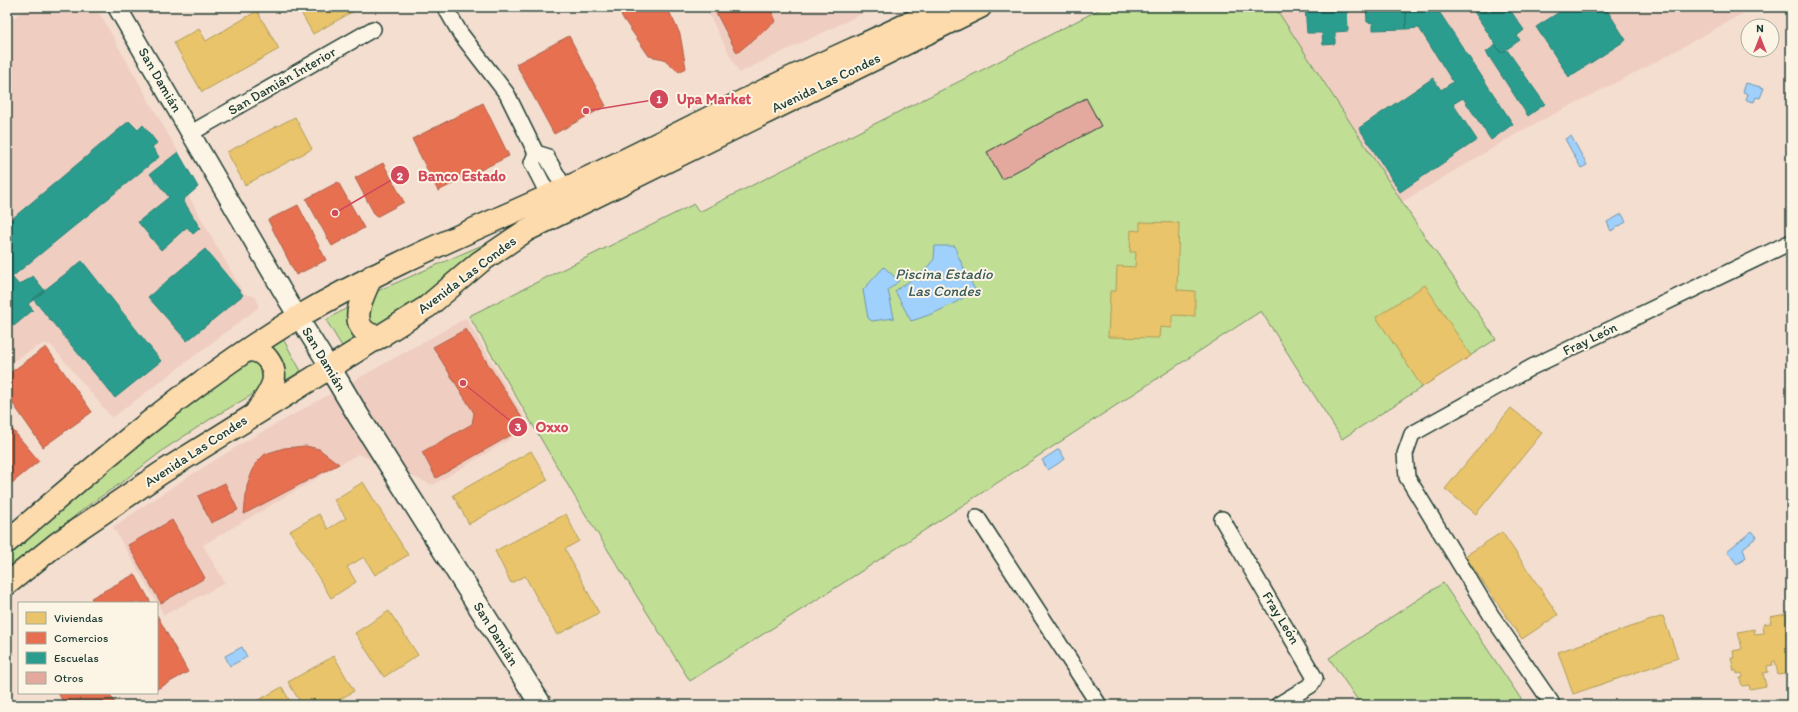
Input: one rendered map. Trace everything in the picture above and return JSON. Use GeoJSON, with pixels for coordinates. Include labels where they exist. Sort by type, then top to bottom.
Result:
{"type":"FeatureCollection","features":[{"type":"Feature","properties":{"kind":"main road","name":"Avenida Las Condes"},"geometry":{"type":"LineString","coordinates":[[7,542],[136,433],[180,399],[298,317],[372,276],[557,192],[782,82],[886,35],[943,7]]}},
{"type":"Feature","properties":{"kind":"main road","name":"Avenida Las Condes"},"geometry":{"type":"LineString","coordinates":[[7,584],[81,526],[193,452],[256,412],[381,337],[427,307],[496,250],[527,230],[980,7]]}},
{"type":"Feature","properties":{"kind":"main road"},"geometry":{"type":"LineString","coordinates":[[372,276],[361,300],[358,318],[360,324],[366,332],[381,337]]}},
{"type":"Feature","properties":{"kind":"main road"},"geometry":{"type":"LineString","coordinates":[[249,350],[258,351],[266,357],[273,372],[270,390],[256,412]]}},
{"type":"Feature","properties":{"kind":"main road","name":"San Damián"},"geometry":{"type":"LineString","coordinates":[[330,368],[358,415],[541,705]]}},
{"type":"Feature","properties":{"kind":"street","name":"San Damián"},"geometry":{"type":"LineString","coordinates":[[117,7],[298,317],[330,368]]}},
{"type":"Feature","properties":{"kind":"street"},"geometry":{"type":"LineString","coordinates":[[444,7],[460,34],[507,94],[536,153],[546,156],[557,192]]}},
{"type":"Feature","properties":{"kind":"street","name":"San Damián Interior"},"geometry":{"type":"LineString","coordinates":[[191,133],[373,29]]}},
{"type":"Feature","properties":{"kind":"street","name":"Fray León"},"geometry":{"type":"LineString","coordinates":[[1551,702],[1491,615],[1407,477],[1405,454],[1412,434],[1532,367],[1791,242]]}},
{"type":"Feature","properties":{"kind":"street"},"geometry":{"type":"LineString","coordinates":[[977,517],[1099,705]]}},
{"type":"Feature","properties":{"kind":"street","name":"Fray León"},"geometry":{"type":"LineString","coordinates":[[1222,519],[1315,678],[1311,685],[1278,705]]}},
{"type":"Feature","properties":{"kind":"shaded area"},"geometry":{"type":"Polygon","coordinates":[[[28,7],[96,7],[198,187],[188,195],[244,294],[251,295],[256,298],[258,303],[258,308],[112,418],[51,345],[44,344],[37,347],[7,365],[7,23],[28,7]]]}},
{"type":"Feature","properties":{"kind":"shaded area"},"geometry":{"type":"Polygon","coordinates":[[[705,7],[876,7],[739,73],[705,7]]]}},
{"type":"Feature","properties":{"kind":"shaded area"},"geometry":{"type":"Polygon","coordinates":[[[1275,7],[1754,7],[1654,63],[1523,130],[1402,202],[1275,7]]]}},
{"type":"Feature","properties":{"kind":"shaded area"},"geometry":{"type":"Polygon","coordinates":[[[466,318],[530,427],[433,485],[358,454],[203,545],[225,583],[164,615],[158,602],[156,602],[113,527],[181,481],[246,441],[466,318]]]}},
{"type":"Feature","properties":{"kind":"green space"},"geometry":{"type":"Polygon","coordinates":[[[1104,7],[1275,7],[1419,228],[1496,339],[1342,439],[1261,311],[690,681],[579,504],[469,316],[694,204],[699,212],[1104,7]]]}},
{"type":"Feature","properties":{"kind":"green space"},"geometry":{"type":"Polygon","coordinates":[[[489,242],[408,307],[379,324],[368,322],[366,300],[373,293],[489,242]]]}},
{"type":"Feature","properties":{"kind":"green space"},"geometry":{"type":"Polygon","coordinates":[[[347,308],[349,322],[360,338],[343,348],[326,320],[347,308]]]}},
{"type":"Feature","properties":{"kind":"green space"},"geometry":{"type":"Polygon","coordinates":[[[283,339],[301,371],[286,380],[283,378],[270,347],[283,339]]]}},
{"type":"Feature","properties":{"kind":"green space"},"geometry":{"type":"Polygon","coordinates":[[[248,361],[259,363],[264,374],[259,388],[250,396],[212,418],[166,448],[121,483],[90,504],[7,570],[7,557],[36,531],[125,456],[248,361]]]}},
{"type":"Feature","properties":{"kind":"green space"},"geometry":{"type":"Polygon","coordinates":[[[1443,583],[1525,705],[1361,705],[1329,658],[1443,583]]]}},
{"type":"Feature","properties":{"kind":"water"},"geometry":{"type":"Polygon","coordinates":[[[1746,83],[1764,88],[1760,98],[1756,97],[1754,102],[1746,100],[1748,94],[1743,92],[1746,83]]]}},
{"type":"Feature","properties":{"kind":"water"},"geometry":{"type":"Polygon","coordinates":[[[1571,136],[1587,165],[1581,168],[1565,139],[1571,136]]]}},
{"type":"Feature","properties":{"kind":"water"},"geometry":{"type":"Polygon","coordinates":[[[1622,214],[1626,222],[1611,231],[1607,222],[1622,214]]]}},
{"type":"Feature","properties":{"kind":"water","name":"Piscina Estadio Las Condes"},"geometry":{"type":"Polygon","coordinates":[[[935,246],[955,246],[957,254],[975,290],[944,308],[911,321],[895,291],[925,270],[934,259],[935,246]]]}},
{"type":"Feature","properties":{"kind":"water"},"geometry":{"type":"Polygon","coordinates":[[[884,267],[899,281],[888,290],[894,318],[872,321],[868,318],[863,290],[884,267]]]}},
{"type":"Feature","properties":{"kind":"water"},"geometry":{"type":"Polygon","coordinates":[[[1059,449],[1065,459],[1048,470],[1042,460],[1059,449]]]}},
{"type":"Feature","properties":{"kind":"water"},"geometry":{"type":"Polygon","coordinates":[[[1752,531],[1757,537],[1743,548],[1746,558],[1737,564],[1727,551],[1752,531]]]}},
{"type":"Feature","properties":{"kind":"water"},"geometry":{"type":"Polygon","coordinates":[[[242,647],[247,657],[230,666],[225,656],[242,647]]]}},
{"type":"Feature","properties":{"kind":"building: Viviendas"},"geometry":{"type":"Polygon","coordinates":[[[298,7],[361,7],[313,34],[298,7]]]}},
{"type":"Feature","properties":{"kind":"building: Viviendas"},"geometry":{"type":"Polygon","coordinates":[[[257,11],[279,49],[202,92],[174,43],[199,29],[206,41],[257,11]]]}},
{"type":"Feature","properties":{"kind":"building: Viviendas"},"geometry":{"type":"Polygon","coordinates":[[[295,117],[312,149],[245,185],[227,152],[295,117]]]}},
{"type":"Feature","properties":{"kind":"building: Viviendas"},"geometry":{"type":"Polygon","coordinates":[[[1140,222],[1179,223],[1177,290],[1195,291],[1195,316],[1172,315],[1172,328],[1160,327],[1159,338],[1108,337],[1110,291],[1116,291],[1117,266],[1135,267],[1136,252],[1130,252],[1131,230],[1140,231],[1140,222]]]}},
{"type":"Feature","properties":{"kind":"building: Viviendas"},"geometry":{"type":"Polygon","coordinates":[[[1425,285],[1471,356],[1422,387],[1376,317],[1425,285]]]}},
{"type":"Feature","properties":{"kind":"building: Viviendas"},"geometry":{"type":"Polygon","coordinates":[[[1511,408],[1542,433],[1476,514],[1445,489],[1511,408]]]}},
{"type":"Feature","properties":{"kind":"building: Viviendas"},"geometry":{"type":"Polygon","coordinates":[[[531,451],[548,480],[469,524],[453,495],[531,451]]]}},
{"type":"Feature","properties":{"kind":"building: Viviendas"},"geometry":{"type":"Polygon","coordinates":[[[363,482],[408,555],[375,575],[364,557],[347,567],[356,582],[331,598],[290,531],[319,514],[328,529],[346,518],[334,500],[363,482]]]}},
{"type":"Feature","properties":{"kind":"building: Viviendas"},"geometry":{"type":"Polygon","coordinates":[[[566,514],[579,541],[565,549],[599,613],[557,635],[525,576],[511,583],[495,551],[566,514]]]}},
{"type":"Feature","properties":{"kind":"building: Viviendas"},"geometry":{"type":"Polygon","coordinates":[[[1502,532],[1558,615],[1522,639],[1465,556],[1502,532]]]}},
{"type":"Feature","properties":{"kind":"building: Viviendas"},"geometry":{"type":"Polygon","coordinates":[[[389,611],[418,655],[384,677],[355,633],[389,611]]]}},
{"type":"Feature","properties":{"kind":"building: Viviendas"},"geometry":{"type":"Polygon","coordinates":[[[1786,614],[1789,631],[1791,630],[1791,673],[1778,675],[1775,661],[1772,662],[1773,665],[1767,666],[1768,672],[1763,673],[1766,686],[1750,689],[1749,685],[1742,686],[1740,678],[1743,678],[1742,673],[1737,674],[1737,671],[1734,671],[1731,658],[1734,658],[1733,651],[1742,649],[1738,632],[1754,629],[1755,634],[1764,633],[1763,624],[1771,623],[1770,617],[1786,614]]]}},
{"type":"Feature","properties":{"kind":"building: Viviendas"},"geometry":{"type":"Polygon","coordinates":[[[1663,616],[1678,658],[1573,694],[1558,652],[1663,616]]]}},
{"type":"Feature","properties":{"kind":"building: Viviendas"},"geometry":{"type":"Polygon","coordinates":[[[334,656],[354,691],[330,705],[302,705],[288,682],[334,656]]]}},
{"type":"Feature","properties":{"kind":"building: Viviendas"},"geometry":{"type":"Polygon","coordinates":[[[282,687],[292,705],[250,705],[282,687]]]}},
{"type":"Feature","properties":{"kind":"building: Comercios"},"geometry":{"type":"Polygon","coordinates":[[[619,7],[667,7],[680,34],[686,68],[679,72],[664,59],[649,56],[622,17],[619,7]]]}},
{"type":"Feature","properties":{"kind":"building: Comercios"},"geometry":{"type":"Polygon","coordinates":[[[713,7],[770,7],[776,21],[737,53],[713,7]]]}},
{"type":"Feature","properties":{"kind":"building: Comercios"},"geometry":{"type":"Polygon","coordinates":[[[569,36],[606,106],[554,134],[516,64],[569,36]]]}},
{"type":"Feature","properties":{"kind":"building: Comercios"},"geometry":{"type":"Polygon","coordinates":[[[483,103],[509,156],[438,191],[412,139],[483,103]]]}},
{"type":"Feature","properties":{"kind":"building: Comercios"},"geometry":{"type":"Polygon","coordinates":[[[383,163],[404,202],[376,217],[355,178],[383,163]]]}},
{"type":"Feature","properties":{"kind":"building: Comercios"},"geometry":{"type":"Polygon","coordinates":[[[338,182],[364,228],[332,246],[306,199],[338,182]]]}},
{"type":"Feature","properties":{"kind":"building: Comercios"},"geometry":{"type":"Polygon","coordinates":[[[298,205],[326,260],[296,275],[268,220],[298,205]]]}},
{"type":"Feature","properties":{"kind":"building: Comercios"},"geometry":{"type":"Polygon","coordinates":[[[466,329],[527,426],[436,478],[422,452],[472,424],[474,413],[433,347],[466,329]]]}},
{"type":"Feature","properties":{"kind":"building: Comercios"},"geometry":{"type":"Polygon","coordinates":[[[46,347],[92,412],[43,447],[7,395],[7,375],[46,347]]]}},
{"type":"Feature","properties":{"kind":"building: Comercios"},"geometry":{"type":"Polygon","coordinates":[[[7,423],[39,461],[7,487],[7,423]]]}},
{"type":"Feature","properties":{"kind":"building: Comercios"},"geometry":{"type":"Polygon","coordinates":[[[306,446],[319,449],[339,464],[244,514],[247,486],[255,464],[265,454],[284,448],[306,446]]]}},
{"type":"Feature","properties":{"kind":"building: Comercios"},"geometry":{"type":"Polygon","coordinates":[[[225,483],[238,510],[211,523],[198,496],[225,483]]]}},
{"type":"Feature","properties":{"kind":"building: Comercios"},"geometry":{"type":"Polygon","coordinates":[[[172,520],[205,578],[161,603],[128,545],[172,520]]]}},
{"type":"Feature","properties":{"kind":"building: Comercios"},"geometry":{"type":"Polygon","coordinates":[[[135,574],[150,602],[93,602],[91,598],[135,574]]]}},
{"type":"Feature","properties":{"kind":"building: Comercios"},"geometry":{"type":"Polygon","coordinates":[[[158,617],[188,672],[158,688],[158,617]]]}},
{"type":"Feature","properties":{"kind":"building: Comercios"},"geometry":{"type":"Polygon","coordinates":[[[59,694],[110,694],[116,705],[65,705],[59,694]]]}},
{"type":"Feature","properties":{"kind":"building: Escuelas"},"geometry":{"type":"Polygon","coordinates":[[[1305,7],[1347,7],[1348,31],[1335,32],[1335,44],[1323,45],[1322,33],[1307,33],[1305,7]]]}},
{"type":"Feature","properties":{"kind":"building: Escuelas"},"geometry":{"type":"Polygon","coordinates":[[[1366,7],[1406,7],[1406,29],[1373,30],[1373,23],[1367,22],[1366,7]]]}},
{"type":"Feature","properties":{"kind":"building: Escuelas"},"geometry":{"type":"Polygon","coordinates":[[[1406,7],[1436,7],[1513,124],[1491,140],[1463,98],[1453,104],[1477,140],[1400,192],[1359,128],[1433,78],[1441,90],[1453,82],[1419,28],[1406,29],[1406,7]]]}},
{"type":"Feature","properties":{"kind":"building: Escuelas"},"geometry":{"type":"Polygon","coordinates":[[[1471,7],[1508,7],[1524,30],[1517,36],[1520,40],[1501,53],[1471,7]]]}},
{"type":"Feature","properties":{"kind":"building: Escuelas"},"geometry":{"type":"Polygon","coordinates":[[[1567,7],[1605,7],[1626,40],[1569,77],[1536,27],[1567,7]]]}},
{"type":"Feature","properties":{"kind":"building: Escuelas"},"geometry":{"type":"Polygon","coordinates":[[[1496,45],[1501,53],[1507,50],[1545,104],[1528,116],[1486,52],[1496,45]]]}},
{"type":"Feature","properties":{"kind":"building: Escuelas"},"geometry":{"type":"Polygon","coordinates":[[[129,121],[138,130],[143,125],[157,143],[152,147],[159,157],[12,277],[19,285],[33,276],[45,291],[28,304],[33,310],[14,326],[7,317],[7,223],[129,121]]]}},
{"type":"Feature","properties":{"kind":"building: Escuelas"},"geometry":{"type":"Polygon","coordinates":[[[178,152],[198,187],[183,200],[200,228],[193,234],[187,227],[161,250],[138,222],[169,197],[150,174],[178,152]]]}},
{"type":"Feature","properties":{"kind":"building: Escuelas"},"geometry":{"type":"Polygon","coordinates":[[[205,249],[243,295],[187,341],[148,297],[205,249]]]}},
{"type":"Feature","properties":{"kind":"building: Escuelas"},"geometry":{"type":"Polygon","coordinates":[[[82,261],[161,361],[115,398],[33,299],[82,261]]]}},
{"type":"Feature","properties":{"kind":"building: Otros"},"geometry":{"type":"Polygon","coordinates":[[[1086,98],[1101,126],[1002,179],[987,152],[1086,98]]]}},
{"type":"Feature","properties":{"kind":"place","name":"Upa Market"},"geometry":{"type":"Point","coordinates":[586,111]}},
{"type":"Feature","properties":{"kind":"place","name":"Banco Estado"},"geometry":{"type":"Point","coordinates":[335,213]}},
{"type":"Feature","properties":{"kind":"place","name":"Oxxo"},"geometry":{"type":"Point","coordinates":[463,383]}}]}
